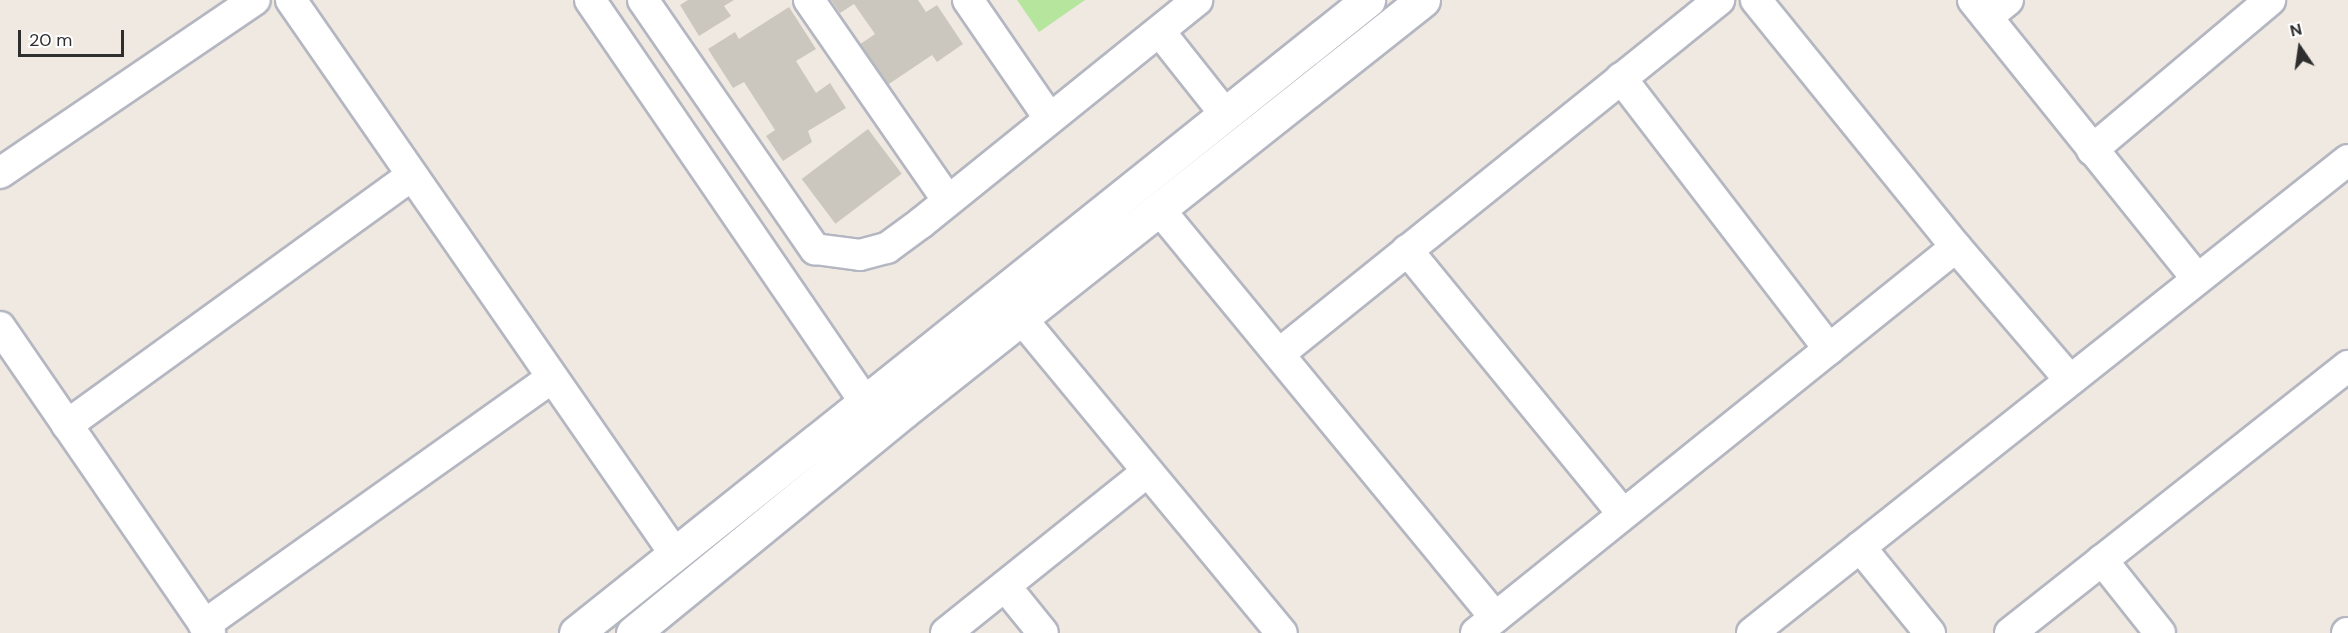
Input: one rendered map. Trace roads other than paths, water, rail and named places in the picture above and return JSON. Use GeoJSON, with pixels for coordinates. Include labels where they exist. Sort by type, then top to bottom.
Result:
{"type":"FeatureCollection","features":[{"type":"Feature","properties":{"kind":"street"},"geometry":{"type":"LineString","coordinates":[[0,173],[255,0]]}},
{"type":"Feature","properties":{"kind":"street"},"geometry":{"type":"LineString","coordinates":[[291,0],[675,554]]}},
{"type":"Feature","properties":{"kind":"street"},"geometry":{"type":"LineString","coordinates":[[590,0],[873,416]]}},
{"type":"Feature","properties":{"kind":"street"},"geometry":{"type":"LineString","coordinates":[[643,0],[815,249],[860,255],[887,248],[1160,32],[1197,0]]}},
{"type":"Feature","properties":{"kind":"street"},"geometry":{"type":"LineString","coordinates":[[809,0],[948,201]]}},
{"type":"Feature","properties":{"kind":"street"},"geometry":{"type":"LineString","coordinates":[[968,0],[1049,118]]}},
{"type":"Feature","properties":{"kind":"street"},"geometry":{"type":"LineString","coordinates":[[633,633],[873,416],[1225,114],[1368,0]]}},
{"type":"Feature","properties":{"kind":"street"},"geometry":{"type":"LineString","coordinates":[[576,633],[675,554],[873,416],[1021,318],[1423,0]]}},
{"type":"Feature","properties":{"kind":"street"},"geometry":{"type":"LineString","coordinates":[[1279,354],[1719,0]]}},
{"type":"Feature","properties":{"kind":"street"},"geometry":{"type":"LineString","coordinates":[[1756,0],[1956,247],[2070,380]]}},
{"type":"Feature","properties":{"kind":"street"},"geometry":{"type":"LineString","coordinates":[[2092,150],[2270,0]]}},
{"type":"Feature","properties":{"kind":"street"},"geometry":{"type":"LineString","coordinates":[[1989,6],[2092,150],[2197,279]]}},
{"type":"Feature","properties":{"kind":"street"},"geometry":{"type":"LineString","coordinates":[[1160,32],[1225,114]]}},
{"type":"Feature","properties":{"kind":"street"},"geometry":{"type":"LineString","coordinates":[[1621,78],[1829,348]]}},
{"type":"Feature","properties":{"kind":"street"},"geometry":{"type":"LineString","coordinates":[[1752,633],[2348,160]]}},
{"type":"Feature","properties":{"kind":"street"},"geometry":{"type":"LineString","coordinates":[[67,425],[412,175]]}},
{"type":"Feature","properties":{"kind":"street"},"geometry":{"type":"LineString","coordinates":[[1159,208],[1279,354],[1485,625],[1956,247]]}},
{"type":"Feature","properties":{"kind":"street"},"geometry":{"type":"LineString","coordinates":[[1407,250],[1623,514]]}},
{"type":"Feature","properties":{"kind":"street"},"geometry":{"type":"LineString","coordinates":[[1021,318],[1282,633]]}},
{"type":"Feature","properties":{"kind":"street"},"geometry":{"type":"LineString","coordinates":[[0,327],[207,629],[552,378]]}},
{"type":"Feature","properties":{"kind":"street"},"geometry":{"type":"LineString","coordinates":[[2010,633],[2348,366]]}},
{"type":"Feature","properties":{"kind":"street"},"geometry":{"type":"LineString","coordinates":[[946,633],[1148,472]]}},
{"type":"Feature","properties":{"kind":"street"},"geometry":{"type":"LineString","coordinates":[[1860,548],[1930,633]]}},
{"type":"Feature","properties":{"kind":"street"},"geometry":{"type":"LineString","coordinates":[[2102,560],[2160,633]]}},
{"type":"Feature","properties":{"kind":"street"},"geometry":{"type":"LineString","coordinates":[[1005,586],[1043,633]]}}]}
